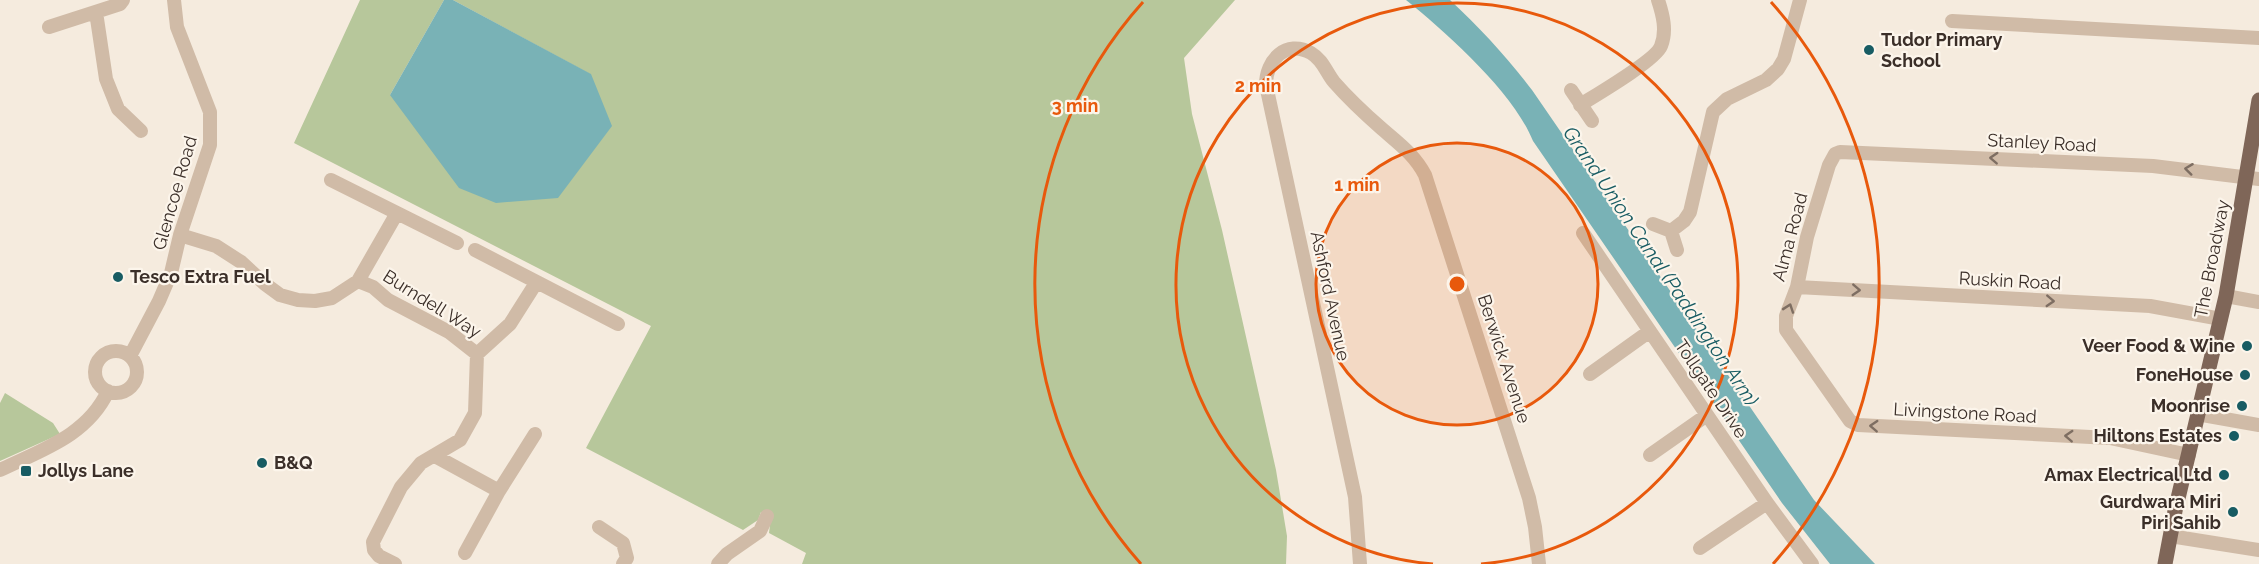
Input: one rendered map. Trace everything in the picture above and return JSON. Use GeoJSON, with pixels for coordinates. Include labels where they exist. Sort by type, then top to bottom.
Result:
{"type":"FeatureCollection","features":[{"type":"Feature","properties":{"kind":"main road","name":"The Broadway"},"geometry":{"type":"LineString","coordinates":[[2165,564],[2188,455],[2253,178],[2259,100]]}},
{"type":"Feature","properties":{"kind":"street"},"geometry":{"type":"LineString","coordinates":[[48,27],[120,4],[123,0]]}},
{"type":"Feature","properties":{"kind":"street","name":"Glencoe Road"},"geometry":{"type":"LineString","coordinates":[[130,356],[171,273],[180,235],[210,145],[210,112],[177,27],[174,0]]}},
{"type":"Feature","properties":{"kind":"street"},"geometry":{"type":"LineString","coordinates":[[1580,105],[1625,77],[1660,49],[1664,34],[1663,16],[1658,0]]}},
{"type":"Feature","properties":{"kind":"street"},"geometry":{"type":"LineString","coordinates":[[1671,231],[1690,212],[1713,112],[1726,99],[1766,80],[1778,69],[1784,59],[1800,0]]}},
{"type":"Feature","properties":{"kind":"street"},"geometry":{"type":"LineString","coordinates":[[96,12],[106,79],[118,109],[141,131]]}},
{"type":"Feature","properties":{"kind":"street"},"geometry":{"type":"LineString","coordinates":[[1952,21],[2259,38]]}},
{"type":"Feature","properties":{"kind":"street","name":"Ashford Avenue"},"geometry":{"type":"LineString","coordinates":[[1292,49],[1272,60],[1267,70],[1266,85],[1355,497],[1360,564]]}},
{"type":"Feature","properties":{"kind":"street","name":"Berwick Avenue"},"geometry":{"type":"LineString","coordinates":[[1292,49],[1309,52],[1318,59],[1344,92],[1414,158],[1425,175],[1529,498],[1539,564]]}},
{"type":"Feature","properties":{"kind":"street"},"geometry":{"type":"LineString","coordinates":[[1571,90],[1592,121]]}},
{"type":"Feature","properties":{"kind":"street","name":"Stanley Road"},"geometry":{"type":"LineString","coordinates":[[1834,154],[1846,151],[2153,166],[2253,178]]}},
{"type":"Feature","properties":{"kind":"street","name":"Alma Road"},"geometry":{"type":"LineString","coordinates":[[1786,330],[1786,316],[1797,287],[1807,237],[1834,154]]}},
{"type":"Feature","properties":{"kind":"street"},"geometry":{"type":"LineString","coordinates":[[331,180],[457,243]]}},
{"type":"Feature","properties":{"kind":"street"},"geometry":{"type":"LineString","coordinates":[[180,235],[216,246],[241,262],[280,295],[298,300],[315,301],[332,297],[358,281],[397,213]]}},
{"type":"Feature","properties":{"kind":"street"},"geometry":{"type":"LineString","coordinates":[[1653,224],[1671,231]]}},
{"type":"Feature","properties":{"kind":"street"},"geometry":{"type":"LineString","coordinates":[[1671,231],[1677,250]]}},
{"type":"Feature","properties":{"kind":"street","name":"Tollgate Drive"},"geometry":{"type":"LineString","coordinates":[[1583,233],[1812,564]]}},
{"type":"Feature","properties":{"kind":"street"},"geometry":{"type":"LineString","coordinates":[[475,250],[618,324]]}},
{"type":"Feature","properties":{"kind":"street","name":"Burndell Way"},"geometry":{"type":"LineString","coordinates":[[358,281],[373,287],[388,300],[449,332],[477,354],[475,413],[460,441],[421,463],[401,487],[374,542],[374,550],[379,556],[395,564]]}},
{"type":"Feature","properties":{"kind":"street"},"geometry":{"type":"LineString","coordinates":[[477,354],[510,324],[536,283]]}},
{"type":"Feature","properties":{"kind":"street","name":"Ruskin Road"},"geometry":{"type":"LineString","coordinates":[[1797,287],[2150,306],[2221,319]]}},
{"type":"Feature","properties":{"kind":"street"},"geometry":{"type":"LineString","coordinates":[[2226,296],[2259,302]]}},
{"type":"Feature","properties":{"kind":"street","name":"Livingstone Road"},"geometry":{"type":"LineString","coordinates":[[1786,330],[1850,421],[1858,425],[2110,438],[2188,455]]}},
{"type":"Feature","properties":{"kind":"street"},"geometry":{"type":"LineString","coordinates":[[1590,374],[1650,331]]}},
{"type":"Feature","properties":{"kind":"street"},"geometry":{"type":"LineString","coordinates":[[123,352],[130,356],[137,368],[136,379],[132,386],[119,393],[108,391],[97,382],[96,364],[106,353],[123,352]]}},
{"type":"Feature","properties":{"kind":"street"},"geometry":{"type":"LineString","coordinates":[[0,470],[58,444],[81,427],[100,407],[108,391]]}},
{"type":"Feature","properties":{"kind":"street"},"geometry":{"type":"LineString","coordinates":[[2198,414],[2259,425]]}},
{"type":"Feature","properties":{"kind":"street"},"geometry":{"type":"LineString","coordinates":[[1650,455],[1707,415]]}},
{"type":"Feature","properties":{"kind":"street"},"geometry":{"type":"LineString","coordinates":[[465,553],[535,434]]}},
{"type":"Feature","properties":{"kind":"street"},"geometry":{"type":"LineString","coordinates":[[435,456],[500,492]]}},
{"type":"Feature","properties":{"kind":"street"},"geometry":{"type":"LineString","coordinates":[[1700,548],[1767,502]]}},
{"type":"Feature","properties":{"kind":"street"},"geometry":{"type":"LineString","coordinates":[[718,564],[727,554],[760,531],[767,516]]}},
{"type":"Feature","properties":{"kind":"street"},"geometry":{"type":"LineString","coordinates":[[599,527],[622,543],[627,558],[622,564]]}},
{"type":"Feature","properties":{"kind":"street"},"geometry":{"type":"LineString","coordinates":[[2170,536],[2259,550]]}},
{"type":"Feature","properties":{"kind":"green space"},"geometry":{"type":"Polygon","coordinates":[[[360,0],[444,0],[390,95],[590,74],[453,0],[1235,0],[1184,58],[1192,114],[1222,230],[1276,470],[1287,536],[1286,564],[802,564],[806,553],[769,533],[770,525],[767,516],[761,512],[758,520],[743,530],[586,448],[651,326],[294,143],[360,0]]]}},
{"type":"Feature","properties":{"kind":"green space"},"geometry":{"type":"Polygon","coordinates":[[[5,393],[53,423],[60,434],[0,461],[0,403],[5,393]]]}},
{"type":"Feature","properties":{"kind":"water"},"geometry":{"type":"Polygon","coordinates":[[[444,0],[453,0],[591,74],[612,126],[558,198],[496,203],[459,188],[390,95],[444,0]]]}},
{"type":"Feature","properties":{"kind":"water"},"geometry":{"type":"Polygon","coordinates":[[[1406,0],[1450,0],[1513,66],[1532,90],[1814,500],[1875,564],[1830,564],[1782,503],[1533,141],[1511,103],[1459,46],[1406,0]]]}},
{"type":"Feature","properties":{"kind":"place","name":"Tudor Primary School"},"geometry":{"type":"Point","coordinates":[1869,50]}},
{"type":"Feature","properties":{"kind":"place","name":"Tesco Extra Fuel"},"geometry":{"type":"Point","coordinates":[118,277]}},
{"type":"Feature","properties":{"kind":"place","name":"Veer Food & Wine"},"geometry":{"type":"Point","coordinates":[2247,346]}},
{"type":"Feature","properties":{"kind":"place","name":"FoneHouse"},"geometry":{"type":"Point","coordinates":[2245,375]}},
{"type":"Feature","properties":{"kind":"place","name":"Moonrise"},"geometry":{"type":"Point","coordinates":[2242,406]}},
{"type":"Feature","properties":{"kind":"place","name":"Hiltons Estates"},"geometry":{"type":"Point","coordinates":[2234,436]}},
{"type":"Feature","properties":{"kind":"place","name":"B&Q"},"geometry":{"type":"Point","coordinates":[262,463]}},
{"type":"Feature","properties":{"kind":"place","name":"Jollys Lane"},"geometry":{"type":"Point","coordinates":[26,471]}},
{"type":"Feature","properties":{"kind":"place","name":"Amax Electrical Ltd"},"geometry":{"type":"Point","coordinates":[2224,475]}},
{"type":"Feature","properties":{"kind":"place","name":"Gurdwara Miri Piri Sahib"},"geometry":{"type":"Point","coordinates":[2233,512]}},
{"type":"Feature","properties":{"kind":"water label","name":"Grand Union Canal (Paddington Arm)"},"geometry":{"type":"Point","coordinates":[1661,266]}}]}
